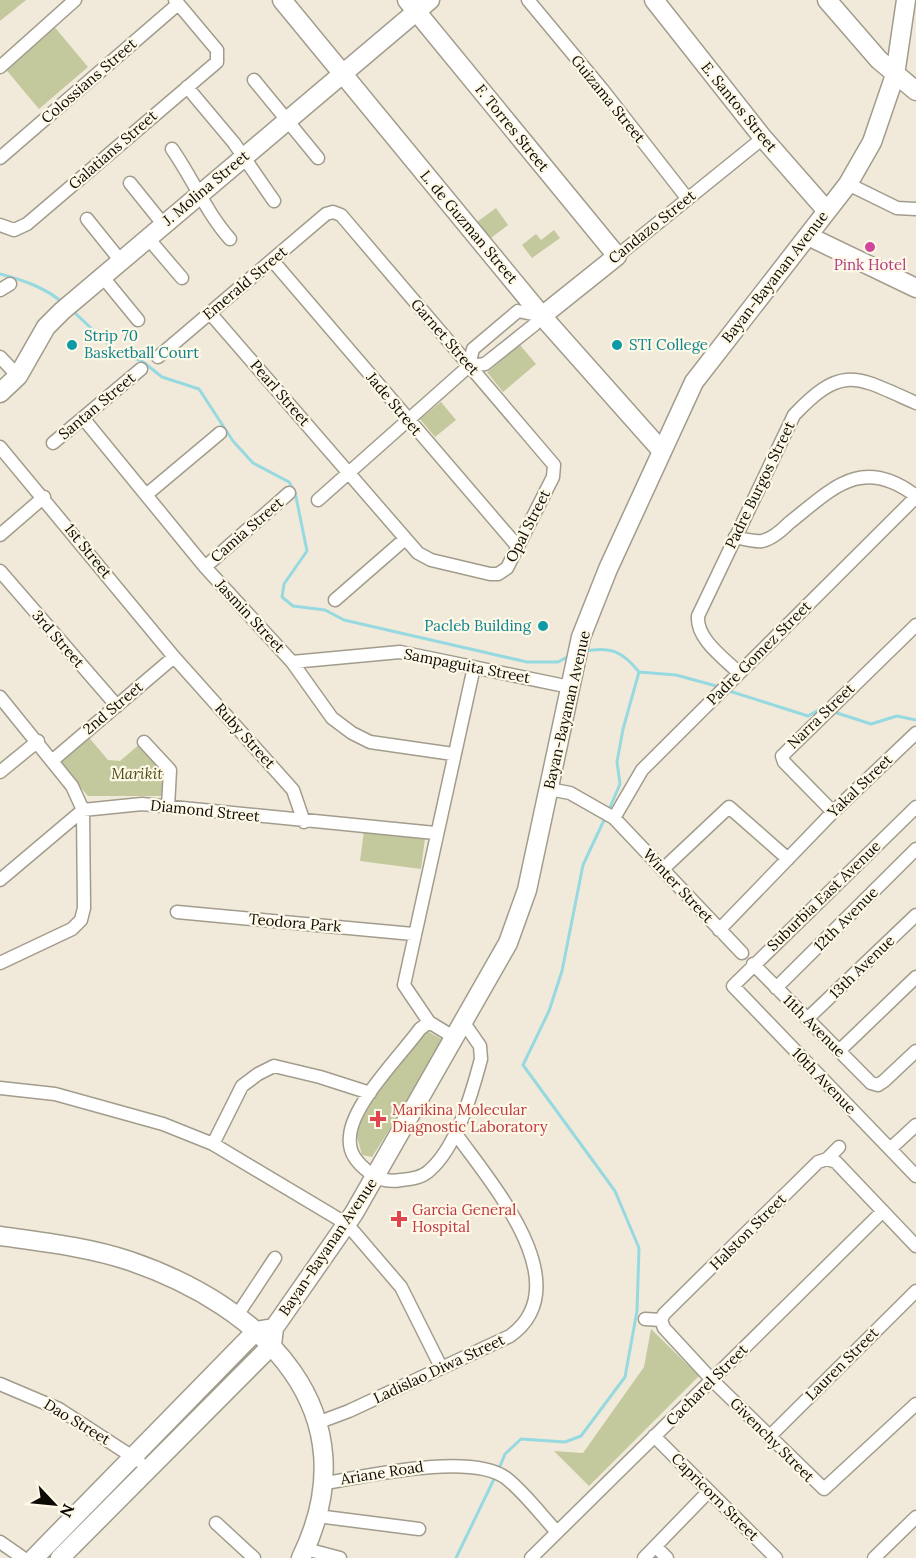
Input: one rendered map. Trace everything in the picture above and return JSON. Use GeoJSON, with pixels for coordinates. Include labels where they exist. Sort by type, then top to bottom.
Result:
{"type":"FeatureCollection","features":[{"type":"Feature","properties":{"kind":"street"},"geometry":{"type":"LineString","coordinates":[[0,67],[75,0]]}},
{"type":"Feature","properties":{"kind":"street","name":"L. de Guzman Street"},"geometry":{"type":"LineString","coordinates":[[282,0],[542,316],[661,450]]}},
{"type":"Feature","properties":{"kind":"street","name":"Guizama Street"},"geometry":{"type":"LineString","coordinates":[[528,0],[602,89],[687,198]]}},
{"type":"Feature","properties":{"kind":"street","name":"E. Santos Street"},"geometry":{"type":"LineString","coordinates":[[654,0],[763,138],[827,211]]}},
{"type":"Feature","properties":{"kind":"street"},"geometry":{"type":"LineString","coordinates":[[827,0],[862,44],[916,91]]}},
{"type":"Feature","properties":{"kind":"street","name":"Bayan-Bayanan Avenue"},"geometry":{"type":"LineString","coordinates":[[60,1558],[149,1470],[267,1334],[347,1224],[498,964],[515,927],[527,890],[581,637],[608,569],[694,382],[848,184],[872,142],[895,75],[906,0]]}},
{"type":"Feature","properties":{"kind":"street","name":"Galatians Street"},"geometry":{"type":"LineString","coordinates":[[0,225],[14,230],[27,224],[217,62],[219,56],[217,50],[177,2]]}},
{"type":"Feature","properties":{"kind":"street","name":"Colossians Street"},"geometry":{"type":"LineString","coordinates":[[0,158],[177,2]]}},
{"type":"Feature","properties":{"kind":"street","name":"J. Molina Street"},"geometry":{"type":"LineString","coordinates":[[0,393],[18,376],[46,327],[70,304],[200,192],[342,75],[418,4]]}},
{"type":"Feature","properties":{"kind":"street","name":"F. Torres Street"},"geometry":{"type":"LineString","coordinates":[[418,4],[617,256]]}},
{"type":"Feature","properties":{"kind":"street"},"geometry":{"type":"LineString","coordinates":[[254,80],[318,158]]}},
{"type":"Feature","properties":{"kind":"street"},"geometry":{"type":"LineString","coordinates":[[187,87],[274,201]]}},
{"type":"Feature","properties":{"kind":"street","name":"Candazo Street"},"geometry":{"type":"LineString","coordinates":[[542,316],[763,138]]}},
{"type":"Feature","properties":{"kind":"street"},"geometry":{"type":"LineString","coordinates":[[172,149],[200,192],[208,212],[230,239]]}},
{"type":"Feature","properties":{"kind":"street"},"geometry":{"type":"LineString","coordinates":[[130,183],[163,224]]}},
{"type":"Feature","properties":{"kind":"street"},"geometry":{"type":"LineString","coordinates":[[848,184],[897,208],[916,209]]}},
{"type":"Feature","properties":{"kind":"street","name":"Emerald Street"},"geometry":{"type":"LineString","coordinates":[[158,357],[326,214],[333,212]]}},
{"type":"Feature","properties":{"kind":"street","name":"Garnet Street"},"geometry":{"type":"LineString","coordinates":[[333,212],[341,215],[554,465]]}},
{"type":"Feature","properties":{"kind":"street"},"geometry":{"type":"LineString","coordinates":[[87,219],[120,260]]}},
{"type":"Feature","properties":{"kind":"street"},"geometry":{"type":"LineString","coordinates":[[808,236],[916,288]]}},
{"type":"Feature","properties":{"kind":"street"},"geometry":{"type":"LineString","coordinates":[[147,237],[182,278]]}},
{"type":"Feature","properties":{"kind":"street","name":"Jade Street"},"geometry":{"type":"LineString","coordinates":[[272,260],[518,547]]}},
{"type":"Feature","properties":{"kind":"street"},"geometry":{"type":"LineString","coordinates":[[102,276],[138,320]]}},
{"type":"Feature","properties":{"kind":"street"},"geometry":{"type":"LineString","coordinates":[[318,500],[469,366],[473,349],[518,311],[542,316],[485,364],[469,366]]}},
{"type":"Feature","properties":{"kind":"street","name":"Pearl Street"},"geometry":{"type":"LineString","coordinates":[[210,313],[349,472]]}},
{"type":"Feature","properties":{"kind":"street"},"geometry":{"type":"LineString","coordinates":[[0,357],[18,376]]}},
{"type":"Feature","properties":{"kind":"street","name":"Santan Street"},"geometry":{"type":"LineString","coordinates":[[52,443],[141,369]]}},
{"type":"Feature","properties":{"kind":"street","name":"Padre Burgos Street"},"geometry":{"type":"LineString","coordinates":[[739,673],[702,635],[697,626],[698,616],[794,415],[816,392],[834,382],[855,378],[916,403]]}},
{"type":"Feature","properties":{"kind":"street","name":"Jasmin Street"},"geometry":{"type":"LineString","coordinates":[[83,418],[204,567],[292,662],[332,718],[352,733],[370,741],[453,754]]}},
{"type":"Feature","properties":{"kind":"street"},"geometry":{"type":"LineString","coordinates":[[146,495],[220,433]]}},
{"type":"Feature","properties":{"kind":"street","name":"1st Street"},"geometry":{"type":"LineString","coordinates":[[0,447],[44,497],[174,657]]}},
{"type":"Feature","properties":{"kind":"street","name":"Opal Street"},"geometry":{"type":"LineString","coordinates":[[349,472],[418,553],[431,560],[498,574],[507,568],[518,547],[553,477],[554,465]]}},
{"type":"Feature","properties":{"kind":"street"},"geometry":{"type":"LineString","coordinates":[[735,537],[763,541],[778,533],[836,487],[855,477],[876,476],[892,481],[916,497]]}},
{"type":"Feature","properties":{"kind":"street","name":"Camia Street"},"geometry":{"type":"LineString","coordinates":[[204,567],[290,493]]}},
{"type":"Feature","properties":{"kind":"street"},"geometry":{"type":"LineString","coordinates":[[0,535],[44,497]]}},
{"type":"Feature","properties":{"kind":"street","name":"Padre Gomez Street"},"geometry":{"type":"LineString","coordinates":[[609,814],[642,770],[916,497]]}},
{"type":"Feature","properties":{"kind":"street"},"geometry":{"type":"LineString","coordinates":[[335,600],[405,539]]}},
{"type":"Feature","properties":{"kind":"street","name":"3rd Street"},"geometry":{"type":"LineString","coordinates":[[0,571],[117,706]]}},
{"type":"Feature","properties":{"kind":"street","name":"Narra Street"},"geometry":{"type":"LineString","coordinates":[[833,812],[784,762],[782,756],[916,625]]}},
{"type":"Feature","properties":{"kind":"street","name":"Sampaguita Street"},"geometry":{"type":"LineString","coordinates":[[292,662],[400,652],[570,687]]}},
{"type":"Feature","properties":{"kind":"street","name":"2nd Street"},"geometry":{"type":"LineString","coordinates":[[53,760],[174,657]]}},
{"type":"Feature","properties":{"kind":"street","name":"Ruby Street"},"geometry":{"type":"LineString","coordinates":[[174,657],[293,790],[304,822]]}},
{"type":"Feature","properties":{"kind":"street"},"geometry":{"type":"LineString","coordinates":[[429,1022],[420,1029],[370,1093],[350,1134],[351,1153],[358,1164],[375,1177],[391,1181],[417,1179],[430,1170],[456,1134],[481,1059],[480,1046],[460,1030],[429,1022],[404,986],[435,833],[474,667]]}},
{"type":"Feature","properties":{"kind":"street"},"geometry":{"type":"LineString","coordinates":[[0,697],[53,760],[72,786],[83,810],[84,908],[81,920],[72,929],[0,963]]}},
{"type":"Feature","properties":{"kind":"street","name":"Yakal Street"},"geometry":{"type":"LineString","coordinates":[[718,930],[833,812],[916,733]]}},
{"type":"Feature","properties":{"kind":"street"},"geometry":{"type":"LineString","coordinates":[[0,772],[38,741]]}},
{"type":"Feature","properties":{"kind":"street"},"geometry":{"type":"LineString","coordinates":[[144,742],[170,770],[168,807]]}},
{"type":"Feature","properties":{"kind":"street"},"geometry":{"type":"LineString","coordinates":[[549,789],[570,794],[609,814]]}},
{"type":"Feature","properties":{"kind":"street","name":"Diamond Street"},"geometry":{"type":"LineString","coordinates":[[83,810],[142,804],[304,822],[435,833]]}},
{"type":"Feature","properties":{"kind":"street"},"geometry":{"type":"LineString","coordinates":[[663,869],[732,807],[788,860]]}},
{"type":"Feature","properties":{"kind":"street","name":"Suburbia East Avenue"},"geometry":{"type":"LineString","coordinates":[[733,986],[916,807]]}},
{"type":"Feature","properties":{"kind":"street"},"geometry":{"type":"LineString","coordinates":[[0,880],[83,810]]}},
{"type":"Feature","properties":{"kind":"street","name":"Winter Street"},"geometry":{"type":"LineString","coordinates":[[609,814],[742,953]]}},
{"type":"Feature","properties":{"kind":"street","name":"12th Avenue"},"geometry":{"type":"LineString","coordinates":[[776,988],[916,849]]}},
{"type":"Feature","properties":{"kind":"street","name":"Teodora Park"},"geometry":{"type":"LineString","coordinates":[[177,912],[413,934]]}},
{"type":"Feature","properties":{"kind":"street","name":"13th Avenue"},"geometry":{"type":"LineString","coordinates":[[807,1019],[916,915]]}},
{"type":"Feature","properties":{"kind":"street","name":"11th Avenue"},"geometry":{"type":"LineString","coordinates":[[753,964],[872,1083],[878,1085],[916,1051]]}},
{"type":"Feature","properties":{"kind":"street"},"geometry":{"type":"LineString","coordinates":[[839,1051],[916,977]]}},
{"type":"Feature","properties":{"kind":"street","name":"10th Avenue"},"geometry":{"type":"LineString","coordinates":[[733,986],[916,1176]]}},
{"type":"Feature","properties":{"kind":"street"},"geometry":{"type":"LineString","coordinates":[[213,1144],[242,1086],[270,1068],[278,1066],[370,1093]]}},
{"type":"Feature","properties":{"kind":"street"},"geometry":{"type":"LineString","coordinates":[[0,1088],[35,1090],[153,1120],[213,1144],[347,1224],[401,1287],[441,1367]]}},
{"type":"Feature","properties":{"kind":"street"},"geometry":{"type":"LineString","coordinates":[[890,1149],[916,1125]]}},
{"type":"Feature","properties":{"kind":"street","name":"Ladislao Diwa Street"},"geometry":{"type":"LineString","coordinates":[[317,1423],[349,1411],[516,1332],[528,1316],[537,1284],[534,1262],[525,1240],[456,1134]]}},
{"type":"Feature","properties":{"kind":"street","name":"Halston Street"},"geometry":{"type":"LineString","coordinates":[[661,1320],[664,1314],[818,1162],[827,1159],[839,1147]]}},
{"type":"Feature","properties":{"kind":"street"},"geometry":{"type":"LineString","coordinates":[[827,1159],[836,1162],[916,1246]]}},
{"type":"Feature","properties":{"kind":"street","name":"Cacharel Street"},"geometry":{"type":"LineString","coordinates":[[531,1558],[883,1211]]}},
{"type":"Feature","properties":{"kind":"street"},"geometry":{"type":"LineString","coordinates":[[0,1236],[56,1244],[128,1260],[157,1271],[238,1314],[267,1334],[308,1397],[317,1423],[324,1458],[325,1483],[304,1554],[340,1558]]}},
{"type":"Feature","properties":{"kind":"street"},"geometry":{"type":"LineString","coordinates":[[238,1314],[275,1258]]}},
{"type":"Feature","properties":{"kind":"street","name":"Lauren Street"},"geometry":{"type":"LineString","coordinates":[[769,1437],[916,1292]]}},
{"type":"Feature","properties":{"kind":"street"},"geometry":{"type":"LineString","coordinates":[[645,1319],[661,1320]]}},
{"type":"Feature","properties":{"kind":"street","name":"Givenchy Street"},"geometry":{"type":"LineString","coordinates":[[661,1320],[664,1328],[712,1380],[825,1489],[916,1404]]}},
{"type":"Feature","properties":{"kind":"street","name":"Bayan-Bayanan Avenue"},"geometry":{"type":"LineString","coordinates":[[34,1558],[134,1457],[267,1334]]}},
{"type":"Feature","properties":{"kind":"street","name":"Dao Street"},"geometry":{"type":"LineString","coordinates":[[0,1384],[59,1409],[134,1457],[149,1470]]}},
{"type":"Feature","properties":{"kind":"street","name":"Capricorn Street"},"geometry":{"type":"LineString","coordinates":[[654,1436],[776,1558]]}},
{"type":"Feature","properties":{"kind":"street","name":"Ariane Road"},"geometry":{"type":"LineString","coordinates":[[325,1483],[433,1465],[499,1475],[557,1532]]}},
{"type":"Feature","properties":{"kind":"street"},"geometry":{"type":"LineString","coordinates":[[644,1558],[708,1491]]}},
{"type":"Feature","properties":{"kind":"street"},"geometry":{"type":"LineString","coordinates":[[317,1516],[419,1529]]}},
{"type":"Feature","properties":{"kind":"street"},"geometry":{"type":"LineString","coordinates":[[874,1558],[916,1517]]}},
{"type":"Feature","properties":{"kind":"street"},"geometry":{"type":"LineString","coordinates":[[216,1523],[254,1558]]}},
{"type":"Feature","properties":{"kind":"street"},"geometry":{"type":"LineString","coordinates":[[0,1542],[23,1558]]}},
{"type":"Feature","properties":{"kind":"street"},"geometry":{"type":"LineString","coordinates":[[656,1547],[667,1558]]}},
{"type":"Feature","properties":{"kind":"green space"},"geometry":{"type":"Polygon","coordinates":[[[0,0],[26,0],[0,21],[0,0]]]}},
{"type":"Feature","properties":{"kind":"green space"},"geometry":{"type":"Polygon","coordinates":[[[52,24],[88,67],[39,109],[3,66],[52,24]]]}},
{"type":"Feature","properties":{"kind":"green space"},"geometry":{"type":"Polygon","coordinates":[[[496,208],[508,225],[487,241],[474,224],[496,208]]]}},
{"type":"Feature","properties":{"kind":"green space"},"geometry":{"type":"Polygon","coordinates":[[[554,230],[560,238],[532,258],[522,245],[536,234],[541,240],[554,230]]]}},
{"type":"Feature","properties":{"kind":"green space"},"geometry":{"type":"Polygon","coordinates":[[[520,345],[536,364],[503,392],[487,372],[520,345]]]}},
{"type":"Feature","properties":{"kind":"green space"},"geometry":{"type":"Polygon","coordinates":[[[441,402],[456,420],[435,437],[420,419],[441,402]]]}},
{"type":"Feature","properties":{"kind":"green space","name":"Marikit"},"geometry":{"type":"Polygon","coordinates":[[[86,734],[108,760],[120,761],[140,744],[165,773],[164,796],[88,796],[56,760],[86,734]]]}},
{"type":"Feature","properties":{"kind":"green space"},"geometry":{"type":"Polygon","coordinates":[[[364,831],[425,838],[421,869],[360,861],[364,831]]]}},
{"type":"Feature","properties":{"kind":"green space"},"geometry":{"type":"Polygon","coordinates":[[[425,1030],[445,1041],[372,1157],[362,1155],[355,1129],[373,1095],[425,1030]]]}},
{"type":"Feature","properties":{"kind":"green space"},"geometry":{"type":"Polygon","coordinates":[[[651,1329],[699,1376],[589,1486],[554,1451],[583,1453],[644,1367],[651,1329]]]}},
{"type":"Feature","properties":{"kind":"waterway"},"geometry":{"type":"LineString","coordinates":[[0,274],[41,288],[63,303]]}},
{"type":"Feature","properties":{"kind":"waterway"},"geometry":{"type":"LineString","coordinates":[[73,311],[115,351],[142,361],[162,377],[199,389],[233,441],[253,463],[289,482],[295,492],[307,551],[284,584],[282,597],[293,606],[325,610],[344,620],[527,662],[558,662],[571,655]]}},
{"type":"Feature","properties":{"kind":"waterway"},"geometry":{"type":"LineString","coordinates":[[585,651],[602,649],[616,652],[639,672],[623,729],[617,762],[620,784],[608,812]]}},
{"type":"Feature","properties":{"kind":"waterway"},"geometry":{"type":"LineString","coordinates":[[639,672],[676,675],[720,687]]}},
{"type":"Feature","properties":{"kind":"waterway"},"geometry":{"type":"LineString","coordinates":[[726,690],[808,716],[822,708]]}},
{"type":"Feature","properties":{"kind":"waterway"},"geometry":{"type":"LineString","coordinates":[[834,712],[871,724],[897,716],[916,720]]}},
{"type":"Feature","properties":{"kind":"waterway"},"geometry":{"type":"LineString","coordinates":[[498,1471],[505,1454],[521,1439],[565,1442],[581,1436],[625,1377],[637,1311],[639,1248],[615,1191],[523,1065],[549,1011],[562,971],[583,865],[605,818]]}},
{"type":"Feature","properties":{"kind":"waterway"},"geometry":{"type":"LineString","coordinates":[[456,1558],[495,1477]]}},
{"type":"Feature","properties":{"kind":"place","name":"Pink Hotel"},"geometry":{"type":"Point","coordinates":[870,247]}},
{"type":"Feature","properties":{"kind":"place","name":"Strip 70 Basketball Court"},"geometry":{"type":"Point","coordinates":[72,345]}},
{"type":"Feature","properties":{"kind":"place","name":"STI College"},"geometry":{"type":"Point","coordinates":[617,345]}},
{"type":"Feature","properties":{"kind":"place","name":"Pacleb Building"},"geometry":{"type":"Point","coordinates":[543,626]}},
{"type":"Feature","properties":{"kind":"place","name":"Marikina Molecular Diagnostic Laboratory"},"geometry":{"type":"Point","coordinates":[378,1119]}},
{"type":"Feature","properties":{"kind":"place","name":"Garcia General Hospital"},"geometry":{"type":"Point","coordinates":[399,1219]}}]}
